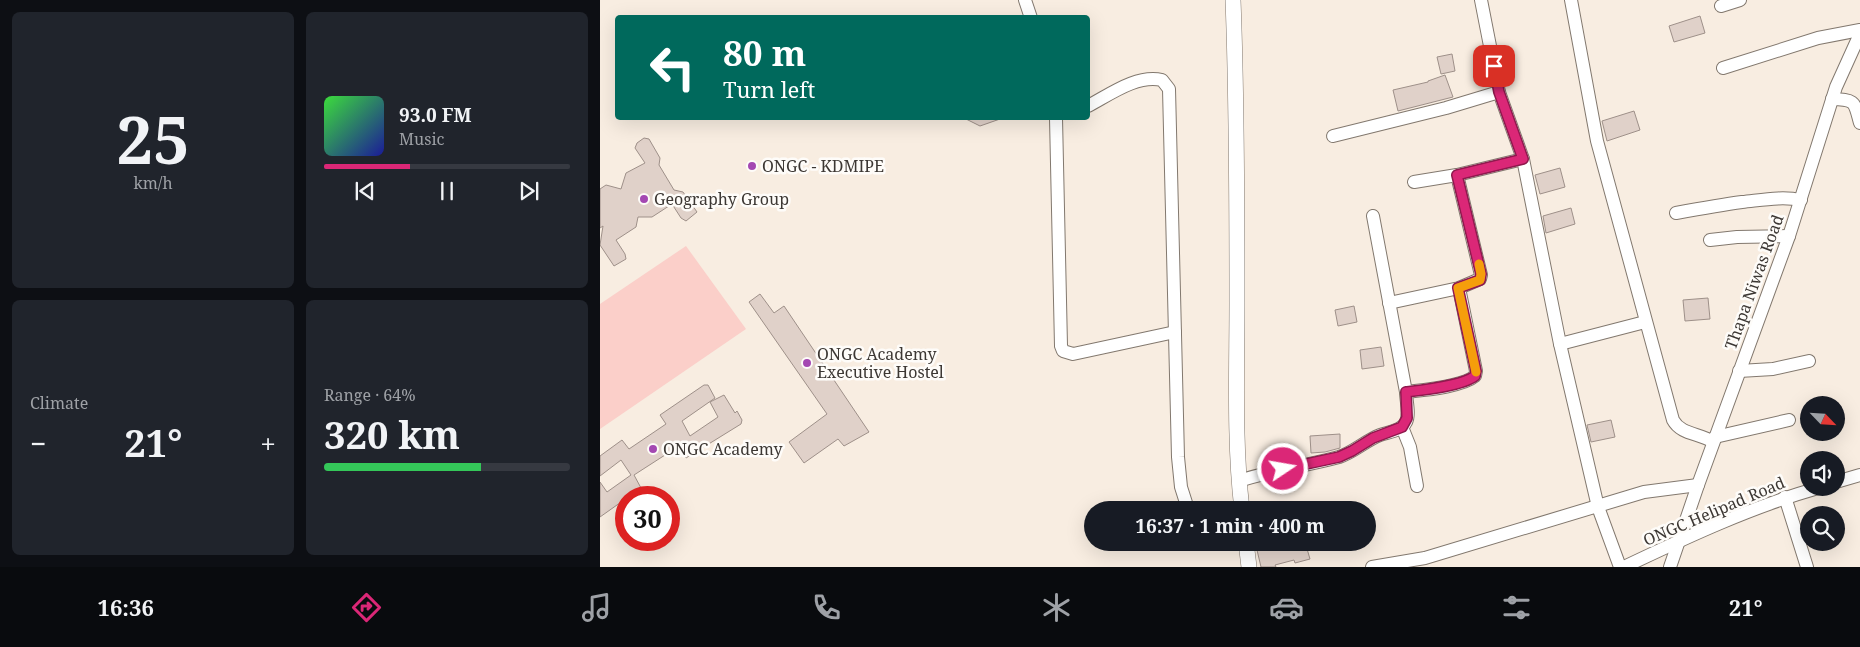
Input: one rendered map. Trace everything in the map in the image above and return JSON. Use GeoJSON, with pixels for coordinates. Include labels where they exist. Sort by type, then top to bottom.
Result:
{"type":"FeatureCollection","features":[{"type":"Feature","properties":{"kind":"street"},"geometry":{"type":"LineString","coordinates":[[1024,0],[1030,15]]}},
{"type":"Feature","properties":{"kind":"street"},"geometry":{"type":"LineString","coordinates":[[1233,0],[1237,207],[1236,413],[1241,501]]}},
{"type":"Feature","properties":{"kind":"street"},"geometry":{"type":"LineString","coordinates":[[1481,0],[1499,92],[1523,159],[1560,344],[1598,507],[1620,567]]}},
{"type":"Feature","properties":{"kind":"street"},"geometry":{"type":"LineString","coordinates":[[1571,0],[1597,141],[1675,424],[1684,432],[1714,439],[1789,420]]}},
{"type":"Feature","properties":{"kind":"street"},"geometry":{"type":"LineString","coordinates":[[1721,6],[1740,0]]}},
{"type":"Feature","properties":{"kind":"street"},"geometry":{"type":"LineString","coordinates":[[1723,68],[1818,38],[1860,30]]}},
{"type":"Feature","properties":{"kind":"street","name":"Thapa Niwas Road"},"geometry":{"type":"LineString","coordinates":[[1670,567],[1714,439],[1789,236],[1832,99],[1860,34]]}},
{"type":"Feature","properties":{"kind":"street"},"geometry":{"type":"LineString","coordinates":[[1090,105],[1132,83],[1154,78],[1162,80],[1169,89],[1178,457],[1181,486],[1186,501]]}},
{"type":"Feature","properties":{"kind":"street"},"geometry":{"type":"LineString","coordinates":[[1333,136],[1446,108],[1499,92]]}},
{"type":"Feature","properties":{"kind":"street"},"geometry":{"type":"LineString","coordinates":[[1832,99],[1850,100],[1854,104],[1860,123]]}},
{"type":"Feature","properties":{"kind":"street"},"geometry":{"type":"LineString","coordinates":[[1059,120],[1061,346],[1063,351],[1073,354],[1175,332]]}},
{"type":"Feature","properties":{"kind":"street"},"geometry":{"type":"LineString","coordinates":[[1414,182],[1457,175],[1523,159]]}},
{"type":"Feature","properties":{"kind":"street"},"geometry":{"type":"LineString","coordinates":[[1388,303],[1458,288],[1480,280],[1481,274],[1457,175]]}},
{"type":"Feature","properties":{"kind":"street"},"geometry":{"type":"LineString","coordinates":[[1676,213],[1770,199],[1791,198],[1801,200]]}},
{"type":"Feature","properties":{"kind":"street"},"geometry":{"type":"LineString","coordinates":[[1239,481],[1265,473],[1339,457],[1373,438],[1402,427],[1407,418],[1406,392],[1373,216]]}},
{"type":"Feature","properties":{"kind":"street"},"geometry":{"type":"LineString","coordinates":[[1710,240],[1736,237],[1789,236]]}},
{"type":"Feature","properties":{"kind":"street"},"geometry":{"type":"LineString","coordinates":[[1406,392],[1432,389],[1475,376],[1476,371],[1458,288]]}},
{"type":"Feature","properties":{"kind":"street"},"geometry":{"type":"LineString","coordinates":[[1560,344],[1646,322]]}},
{"type":"Feature","properties":{"kind":"street"},"geometry":{"type":"LineString","coordinates":[[1739,372],[1773,368],[1809,360]]}},
{"type":"Feature","properties":{"kind":"street"},"geometry":{"type":"LineString","coordinates":[[1402,427],[1410,447],[1417,486]]}},
{"type":"Feature","properties":{"kind":"street"},"geometry":{"type":"LineString","coordinates":[[1845,481],[1859,479]]}},
{"type":"Feature","properties":{"kind":"street"},"geometry":{"type":"LineString","coordinates":[[1372,567],[1425,558],[1644,492],[1698,485]]}},
{"type":"Feature","properties":{"kind":"street","name":"ONGC Helipad Road"},"geometry":{"type":"LineString","coordinates":[[1624,567],[1678,542],[1785,497],[1800,493]]}},
{"type":"Feature","properties":{"kind":"street"},"geometry":{"type":"LineString","coordinates":[[1785,497],[1807,567]]}},
{"type":"Feature","properties":{"kind":"street"},"geometry":{"type":"LineString","coordinates":[[1247,551],[1249,567]]}},
{"type":"Feature","properties":{"kind":"shaded area"},"geometry":{"type":"Polygon","coordinates":[[[686,246],[746,329],[600,429],[600,304],[686,246]]]}},
{"type":"Feature","properties":{"kind":"building"},"geometry":{"type":"Polygon","coordinates":[[[1700,16],[1705,33],[1674,42],[1669,26],[1700,16]]]}},
{"type":"Feature","properties":{"kind":"building"},"geometry":{"type":"Polygon","coordinates":[[[1452,54],[1455,71],[1441,74],[1437,57],[1452,54]]]}},
{"type":"Feature","properties":{"kind":"building"},"geometry":{"type":"Polygon","coordinates":[[[1445,75],[1453,97],[1398,111],[1393,90],[1428,82],[1445,75]]]}},
{"type":"Feature","properties":{"kind":"building"},"geometry":{"type":"Polygon","coordinates":[[[1634,111],[1640,130],[1607,141],[1602,121],[1634,111]]]}},
{"type":"Feature","properties":{"kind":"building"},"geometry":{"type":"Polygon","coordinates":[[[968,120],[997,120],[980,126],[968,120]]]}},
{"type":"Feature","properties":{"kind":"building","name":"Geography Group"},"geometry":{"type":"Polygon","coordinates":[[[644,138],[649,139],[660,158],[659,165],[674,190],[683,192],[697,212],[686,221],[681,218],[672,204],[652,217],[638,217],[636,227],[616,240],[626,259],[614,266],[600,245],[603,226],[600,228],[600,189],[606,185],[621,189],[626,173],[645,163],[635,148],[637,143],[644,138]]]}},
{"type":"Feature","properties":{"kind":"building"},"geometry":{"type":"Polygon","coordinates":[[[1560,168],[1565,187],[1540,194],[1535,175],[1560,168]]]}},
{"type":"Feature","properties":{"kind":"building"},"geometry":{"type":"Polygon","coordinates":[[[1571,208],[1575,224],[1546,233],[1543,216],[1571,208]]]}},
{"type":"Feature","properties":{"kind":"building","name":"ONGC Academy Executive Hostel"},"geometry":{"type":"Polygon","coordinates":[[[760,294],[774,313],[784,306],[869,432],[844,446],[838,439],[804,463],[789,442],[827,414],[749,302],[760,294]]]}},
{"type":"Feature","properties":{"kind":"building"},"geometry":{"type":"Polygon","coordinates":[[[1708,298],[1710,319],[1685,321],[1683,300],[1708,298]]]}},
{"type":"Feature","properties":{"kind":"building"},"geometry":{"type":"Polygon","coordinates":[[[1354,306],[1357,322],[1338,326],[1335,310],[1354,306]]]}},
{"type":"Feature","properties":{"kind":"building"},"geometry":{"type":"Polygon","coordinates":[[[1381,347],[1384,366],[1362,369],[1360,350],[1381,347]]]}},
{"type":"Feature","properties":{"kind":"building"},"geometry":{"type":"Polygon","coordinates":[[[704,385],[708,385],[715,398],[682,421],[690,436],[718,417],[710,402],[724,395],[735,413],[737,411],[742,420],[741,424],[686,458],[679,446],[634,475],[640,486],[615,486],[631,475],[621,460],[600,476],[600,456],[622,440],[629,449],[666,424],[660,415],[704,385]]]}},
{"type":"Feature","properties":{"kind":"building"},"geometry":{"type":"Polygon","coordinates":[[[1611,420],[1615,437],[1591,442],[1587,425],[1611,420]]]}},
{"type":"Feature","properties":{"kind":"building"},"geometry":{"type":"Polygon","coordinates":[[[1340,434],[1340,448],[1311,453],[1310,436],[1340,434]]]}},
{"type":"Feature","properties":{"kind":"building"},"geometry":{"type":"Polygon","coordinates":[[[600,482],[607,492],[615,486],[615,506],[600,517],[600,482]]]}},
{"type":"Feature","properties":{"kind":"building"},"geometry":{"type":"Polygon","coordinates":[[[1257,551],[1308,551],[1310,559],[1295,563],[1294,560],[1275,565],[1276,567],[1261,567],[1257,551]]]}},
{"type":"Feature","properties":{"kind":"slow traffic"},"geometry":{"type":"LineString","coordinates":[[1476,372],[1458,288],[1480,280],[1479,264]]}},
{"type":"Feature","properties":{"kind":"place","name":"ONGC - KDMIPE"},"geometry":{"type":"Point","coordinates":[752,166]}},
{"type":"Feature","properties":{"kind":"place","name":"Geography Group"},"geometry":{"type":"Point","coordinates":[644,199]}},
{"type":"Feature","properties":{"kind":"place","name":"ONGC Academy Executive Hostel"},"geometry":{"type":"Point","coordinates":[807,363]}},
{"type":"Feature","properties":{"kind":"place","name":"ONGC Academy"},"geometry":{"type":"Point","coordinates":[653,449]}},
{"type":"Feature","properties":{"kind":"route"},"geometry":{"type":"LineString","coordinates":[[1283,469],[1339,457],[1373,438],[1398,430],[1406,423],[1406,392],[1432,389],[1472,379],[1475,376],[1476,371],[1458,288],[1480,280],[1481,274],[1457,175],[1523,159],[1499,92],[1494,66]]}}]}
